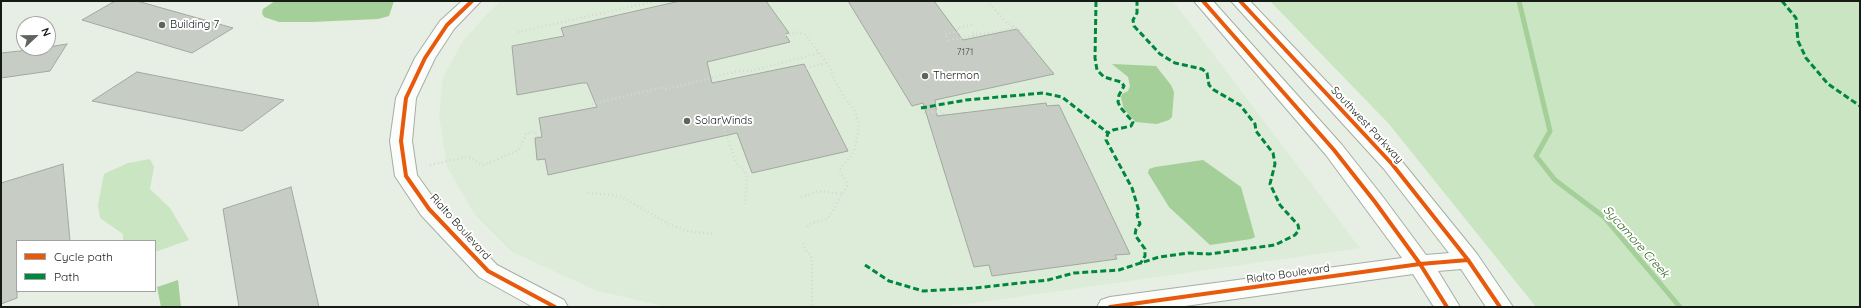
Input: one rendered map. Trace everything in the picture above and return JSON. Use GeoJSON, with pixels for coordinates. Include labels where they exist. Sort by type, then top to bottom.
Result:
{"type":"FeatureCollection","features":[{"type":"Feature","properties":{"kind":"main road","name":"Rialto Boulevard"},"geometry":{"type":"LineString","coordinates":[[472,1],[447,25],[429,52],[406,98],[401,141],[406,176],[429,209],[488,271],[555,307]]}},
{"type":"Feature","properties":{"kind":"main road"},"geometry":{"type":"LineString","coordinates":[[1203,1],[1334,150],[1375,202],[1420,264],[1447,307]]}},
{"type":"Feature","properties":{"kind":"main road","name":"Southwest Parkway"},"geometry":{"type":"LineString","coordinates":[[1240,1],[1392,164],[1468,260],[1500,307]]}},
{"type":"Feature","properties":{"kind":"main road","name":"Rialto Boulevard"},"geometry":{"type":"LineString","coordinates":[[1110,307],[1420,264],[1468,260]]}},
{"type":"Feature","properties":{"kind":"path"},"geometry":{"type":"LineString","coordinates":[[518,32],[656,1]]}},
{"type":"Feature","properties":{"kind":"path"},"geometry":{"type":"LineString","coordinates":[[987,1],[1006,22],[1017,28],[1032,45],[1030,46]]}},
{"type":"Feature","properties":{"kind":"path"},"geometry":{"type":"LineString","coordinates":[[972,26],[957,28],[959,31],[945,34],[948,40],[1017,28]]}},
{"type":"Feature","properties":{"kind":"path"},"geometry":{"type":"LineString","coordinates":[[785,35],[794,32],[802,33],[819,53],[827,63],[842,94],[855,111],[859,125],[855,148],[852,155],[839,170],[847,183],[847,186],[830,216],[826,219],[812,223],[806,228]]}},
{"type":"Feature","properties":{"kind":"path"},"geometry":{"type":"LineString","coordinates":[[975,36],[972,33],[976,32]]}},
{"type":"Feature","properties":{"kind":"path"},"geometry":{"type":"LineString","coordinates":[[592,104],[664,87],[666,90],[738,71],[751,71],[819,53]]}},
{"type":"Feature","properties":{"kind":"path"},"geometry":{"type":"LineString","coordinates":[[806,68],[827,63]]}},
{"type":"Feature","properties":{"kind":"path"},"geometry":{"type":"LineString","coordinates":[[924,114],[942,112],[944,115]]}},
{"type":"Feature","properties":{"kind":"path"},"geometry":{"type":"LineString","coordinates":[[723,126],[736,163],[745,172],[747,178],[745,204]]}},
{"type":"Feature","properties":{"kind":"path"},"geometry":{"type":"LineString","coordinates":[[430,165],[466,157],[472,158],[481,165],[484,165],[519,150],[526,134],[536,131],[538,138]]}},
{"type":"Feature","properties":{"kind":"path"},"geometry":{"type":"LineString","coordinates":[[801,197],[819,191],[842,194]]}},
{"type":"Feature","properties":{"kind":"path"},"geometry":{"type":"LineString","coordinates":[[588,193],[620,196],[671,225],[688,231],[713,234]]}},
{"type":"Feature","properties":{"kind":"path"},"geometry":{"type":"LineString","coordinates":[[803,243],[805,250],[812,258],[812,307]]}},
{"type":"Feature","properties":{"kind":"shaded area"},"geometry":{"type":"Polygon","coordinates":[[[275,1],[394,1],[389,16],[378,19],[279,22],[264,17],[262,13],[263,9],[275,1]]]}},
{"type":"Feature","properties":{"kind":"shaded area"},"geometry":{"type":"Polygon","coordinates":[[[501,1],[1173,1],[1360,248],[975,303],[932,307],[668,307],[597,291],[512,252],[475,215],[447,167],[439,115],[443,77],[463,41],[484,17],[501,1]]]}},
{"type":"Feature","properties":{"kind":"shaded area"},"geometry":{"type":"Polygon","coordinates":[[[1270,1],[1860,1],[1860,307],[1536,307],[1389,124],[1270,1]]]}},
{"type":"Feature","properties":{"kind":"shaded area"},"geometry":{"type":"Polygon","coordinates":[[[1112,64],[1156,66],[1171,85],[1174,92],[1172,117],[1169,120],[1157,124],[1136,122],[1124,109],[1121,98],[1122,94],[1128,91],[1130,86],[1128,77],[1112,64]]]}},
{"type":"Feature","properties":{"kind":"shaded area"},"geometry":{"type":"Polygon","coordinates":[[[150,159],[154,167],[150,189],[170,208],[189,240],[156,252],[156,240],[123,240],[123,234],[100,218],[98,205],[104,174],[128,163],[150,159]]]}},
{"type":"Feature","properties":{"kind":"shaded area"},"geometry":{"type":"Polygon","coordinates":[[[1203,160],[1241,187],[1255,237],[1251,239],[1210,245],[1169,207],[1148,173],[1149,169],[1155,167],[1203,160]]]}},
{"type":"Feature","properties":{"kind":"shaded area"},"geometry":{"type":"Polygon","coordinates":[[[178,280],[181,307],[161,307],[157,287],[178,280]]]}},
{"type":"Feature","properties":{"kind":"building","name":"Building 7"},"geometry":{"type":"Polygon","coordinates":[[[115,1],[137,1],[233,28],[192,53],[82,20],[115,1]]]}},
{"type":"Feature","properties":{"kind":"building"},"geometry":{"type":"Polygon","coordinates":[[[680,1],[766,1],[789,33],[785,34],[790,42],[707,62],[712,83],[804,64],[848,151],[752,173],[737,133],[548,175],[545,159],[537,160],[535,138],[542,137],[539,118],[597,107],[587,83],[517,95],[512,46],[564,36],[561,28],[680,1]]]}},
{"type":"Feature","properties":{"kind":"building"},"geometry":{"type":"Polygon","coordinates":[[[848,1],[934,1],[963,40],[1017,29],[1054,74],[935,100],[937,116],[1046,103],[1047,106],[1059,105],[1130,254],[1115,255],[1117,259],[992,276],[989,265],[974,267],[923,103],[912,106],[848,1]]]}},
{"type":"Feature","properties":{"kind":"building"},"geometry":{"type":"Polygon","coordinates":[[[67,44],[50,71],[1,78],[1,53],[16,51],[16,56],[56,56],[56,46],[67,44]]]}},
{"type":"Feature","properties":{"kind":"building"},"geometry":{"type":"Polygon","coordinates":[[[137,72],[284,100],[242,131],[92,101],[137,72]]]}},
{"type":"Feature","properties":{"kind":"building"},"geometry":{"type":"Polygon","coordinates":[[[63,164],[70,240],[16,240],[17,298],[1,304],[1,183],[63,164]]]}},
{"type":"Feature","properties":{"kind":"building"},"geometry":{"type":"Polygon","coordinates":[[[291,187],[319,307],[239,307],[223,209],[291,187]]]}},
{"type":"Feature","properties":{"kind":"waterway","name":"Sycamore Creek"},"geometry":{"type":"LineString","coordinates":[[1519,1],[1550,131],[1536,156],[1555,180],[1604,217],[1680,307]]}},
{"type":"Feature","properties":{"kind":"marked path"},"geometry":{"type":"LineString","coordinates":[[1096,1],[1095,58],[1097,70],[1104,77],[1121,82],[1124,86],[1119,95],[1118,102],[1120,107],[1133,122],[1131,126],[1113,130],[1108,133],[1106,140],[1132,188],[1139,211],[1137,215],[1140,224],[1136,229],[1135,235],[1145,249],[1145,256],[1140,264]]}},
{"type":"Feature","properties":{"kind":"marked path"},"geometry":{"type":"LineString","coordinates":[[865,265],[889,281],[923,291],[975,288],[1048,280],[1074,273],[1119,270],[1159,257],[1188,253],[1209,254],[1275,245],[1295,235],[1299,230],[1298,225],[1280,205],[1270,184],[1275,164],[1273,153],[1256,131],[1255,124],[1240,105],[1214,90],[1209,85],[1207,73],[1202,69],[1175,63],[1160,54],[1134,26],[1133,20],[1137,13],[1137,1]]}},
{"type":"Feature","properties":{"kind":"marked path"},"geometry":{"type":"LineString","coordinates":[[1782,1],[1796,18],[1798,41],[1806,58],[1828,84],[1860,106]]}},
{"type":"Feature","properties":{"kind":"marked path"},"geometry":{"type":"LineString","coordinates":[[921,108],[966,100],[1043,93],[1062,97],[1108,133]]}},
{"type":"Feature","properties":{"kind":"cycle path"},"geometry":{"type":"LineString","coordinates":[[472,1],[447,25],[425,58],[406,98],[401,141],[406,176],[429,209],[488,271],[555,307]]}},
{"type":"Feature","properties":{"kind":"cycle path"},"geometry":{"type":"LineString","coordinates":[[1203,1],[1334,150],[1375,202],[1420,264],[1447,307]]}},
{"type":"Feature","properties":{"kind":"cycle path"},"geometry":{"type":"LineString","coordinates":[[1240,1],[1392,164],[1468,260],[1500,307]]}},
{"type":"Feature","properties":{"kind":"cycle path"},"geometry":{"type":"LineString","coordinates":[[1110,307],[1420,264],[1468,260]]}},
{"type":"Feature","properties":{"kind":"place","name":"Building 7"},"geometry":{"type":"Point","coordinates":[162,25]}},
{"type":"Feature","properties":{"kind":"place","name":"Thermon"},"geometry":{"type":"Point","coordinates":[925,76]}},
{"type":"Feature","properties":{"kind":"place","name":"SolarWinds"},"geometry":{"type":"Point","coordinates":[687,121]}}]}
